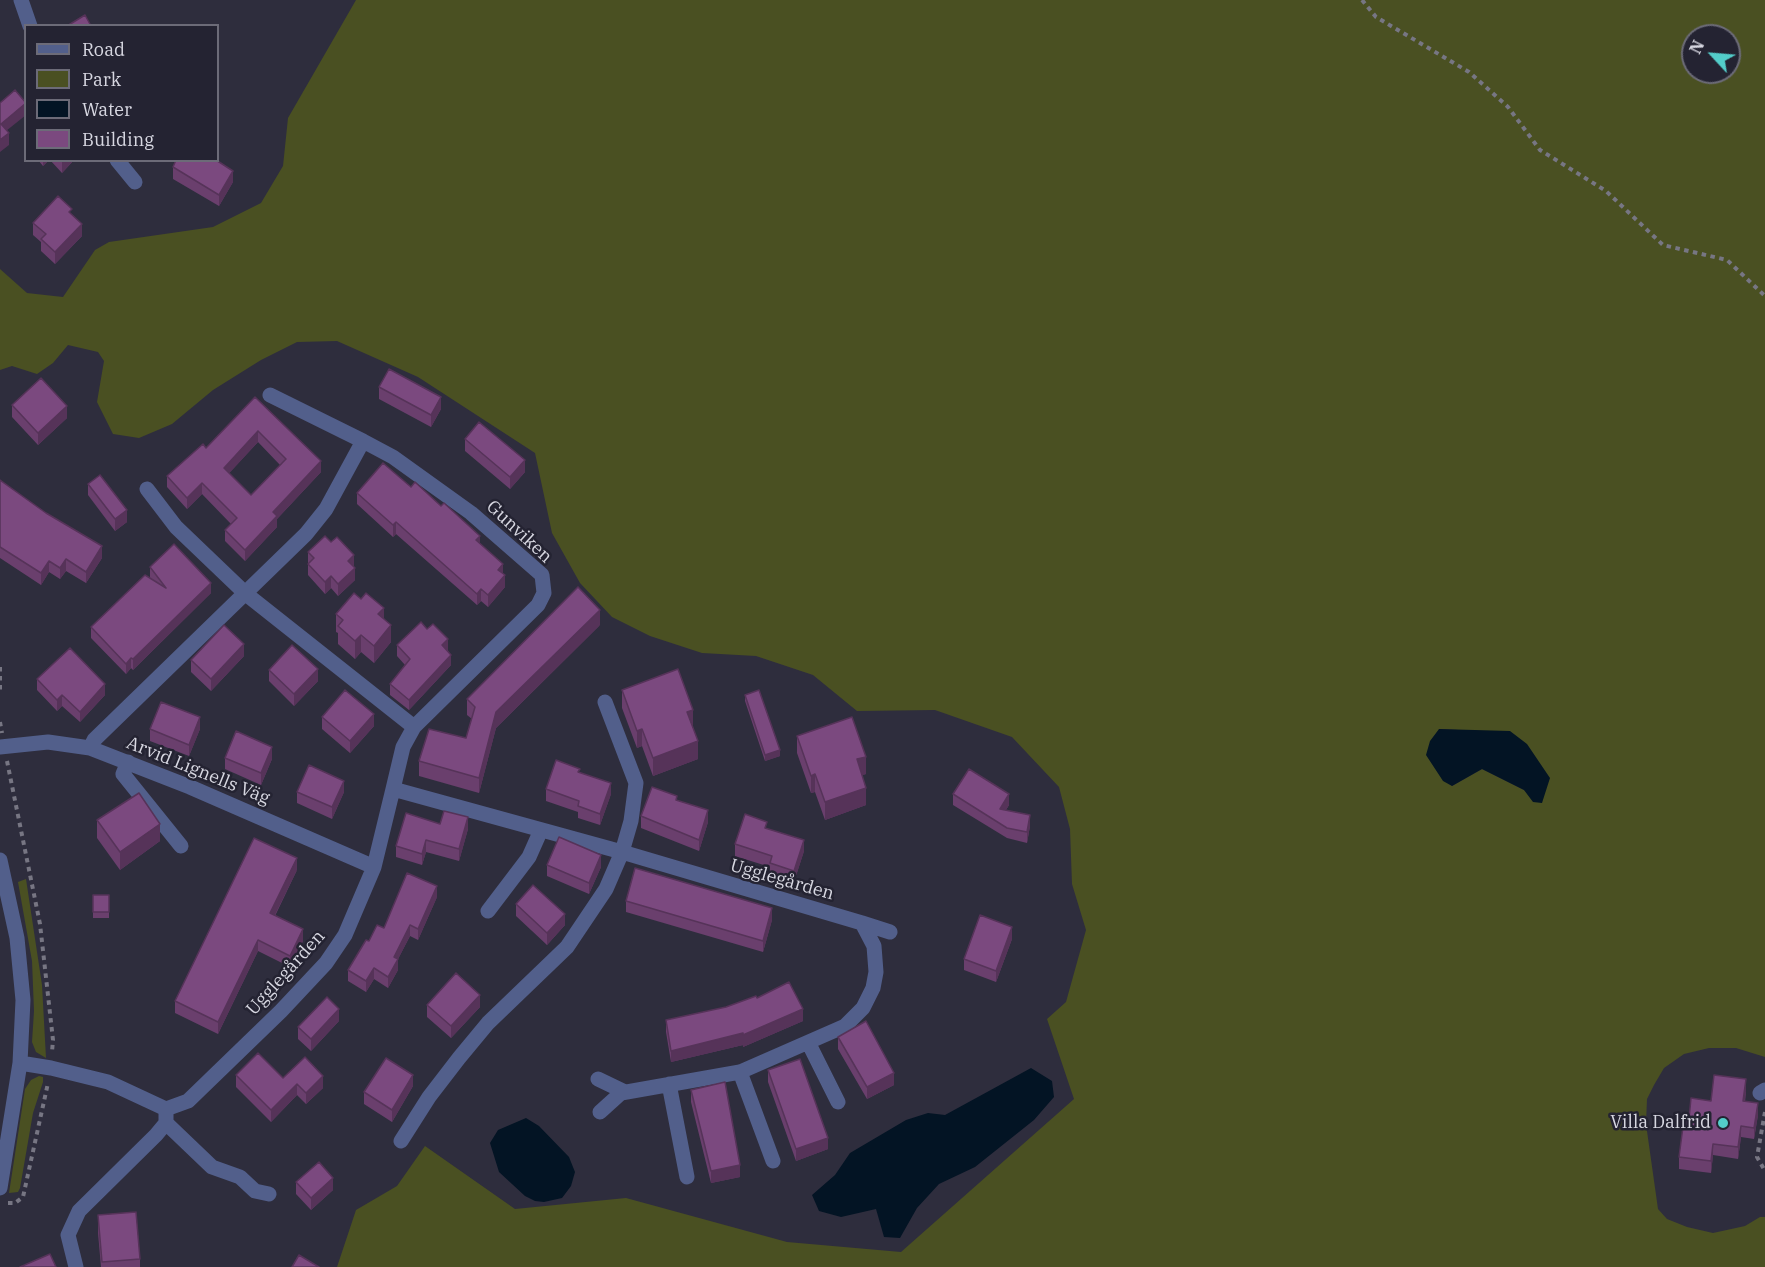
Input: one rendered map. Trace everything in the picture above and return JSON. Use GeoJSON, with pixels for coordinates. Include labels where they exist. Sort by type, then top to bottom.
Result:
{"type":"FeatureCollection","features":[{"type":"Feature","properties":{"kind":"street"},"geometry":{"type":"LineString","coordinates":[[21,0],[29,24]]}},
{"type":"Feature","properties":{"kind":"street"},"geometry":{"type":"LineString","coordinates":[[119,162],[135,182]]}},
{"type":"Feature","properties":{"kind":"street","name":"Gunviken"},"geometry":{"type":"LineString","coordinates":[[270,395],[393,457],[444,493],[542,575],[544,593],[538,605],[414,727],[403,747],[393,789]]}},
{"type":"Feature","properties":{"kind":"street"},"geometry":{"type":"LineString","coordinates":[[90,748],[94,740],[306,534],[326,509],[363,441]]}},
{"type":"Feature","properties":{"kind":"street"},"geometry":{"type":"LineString","coordinates":[[147,489],[176,527],[246,594],[414,727]]}},
{"type":"Feature","properties":{"kind":"street"},"geometry":{"type":"LineString","coordinates":[[401,1141],[429,1097],[488,1023],[574,938],[606,889],[622,852],[631,821],[636,783],[605,702]]}},
{"type":"Feature","properties":{"kind":"street","name":"Arvid Lignells Väg"},"geometry":{"type":"LineString","coordinates":[[0,747],[48,742],[90,748],[374,867]]}},
{"type":"Feature","properties":{"kind":"street"},"geometry":{"type":"LineString","coordinates":[[128,762],[123,774],[181,846]]}},
{"type":"Feature","properties":{"kind":"street","name":"Ugglegården"},"geometry":{"type":"LineString","coordinates":[[76,1267],[68,1235],[79,1211],[166,1116],[188,1101],[326,963],[358,910],[374,867],[393,789],[622,852],[862,924],[888,927]]}},
{"type":"Feature","properties":{"kind":"street"},"geometry":{"type":"LineString","coordinates":[[488,911],[529,857],[541,830]]}},
{"type":"Feature","properties":{"kind":"street"},"geometry":{"type":"LineString","coordinates":[[0,860],[11,907],[22,975],[23,1028],[20,1063],[1,1180]]}},
{"type":"Feature","properties":{"kind":"street"},"geometry":{"type":"LineString","coordinates":[[600,1113],[610,1101],[625,1092],[740,1072],[809,1044],[845,1026],[863,1008],[873,988],[876,972],[874,946],[862,924]]}},
{"type":"Feature","properties":{"kind":"street"},"geometry":{"type":"LineString","coordinates":[[809,1044],[838,1102]]}},
{"type":"Feature","properties":{"kind":"street"},"geometry":{"type":"LineString","coordinates":[[20,1063],[108,1082],[166,1116],[212,1167],[240,1177],[255,1191],[269,1194]]}},
{"type":"Feature","properties":{"kind":"street"},"geometry":{"type":"LineString","coordinates":[[740,1072],[772,1161]]}},
{"type":"Feature","properties":{"kind":"street"},"geometry":{"type":"LineString","coordinates":[[598,1079],[625,1092]]}},
{"type":"Feature","properties":{"kind":"street"},"geometry":{"type":"LineString","coordinates":[[669,1084],[687,1177]]}},
{"type":"Feature","properties":{"kind":"path"},"geometry":{"type":"LineString","coordinates":[[1362,0],[1376,17],[1469,72],[1508,107],[1540,150],[1606,191],[1663,245],[1727,260],[1765,296]]}},
{"type":"Feature","properties":{"kind":"path"},"geometry":{"type":"LineString","coordinates":[[0,668],[0,693]]}},
{"type":"Feature","properties":{"kind":"path"},"geometry":{"type":"LineString","coordinates":[[1765,1112],[1757,1157],[1765,1171]]}},
{"type":"Feature","properties":{"kind":"green space"},"geometry":{"type":"Polygon","coordinates":[[[356,0],[1765,0],[1765,1057],[1736,1048],[1709,1048],[1684,1054],[1664,1068],[1654,1085],[1647,1099],[1646,1124],[1658,1209],[1667,1219],[1687,1227],[1713,1233],[1745,1226],[1760,1217],[1765,1217],[1765,1267],[337,1267],[356,1210],[397,1186],[425,1146],[515,1209],[626,1198],[787,1242],[901,1252],[1074,1099],[1047,1019],[1066,1002],[1086,930],[1072,884],[1070,829],[1059,787],[1012,737],[935,710],[857,711],[813,675],[756,656],[702,653],[650,636],[612,617],[580,583],[552,533],[535,453],[418,377],[337,341],[297,342],[261,360],[213,390],[172,424],[139,438],[113,434],[97,402],[104,361],[98,352],[68,345],[53,363],[37,374],[12,366],[0,370],[0,269],[27,293],[63,297],[95,250],[109,242],[213,227],[261,203],[283,166],[288,118],[356,0]],[[1439,729],[1452,786],[1482,769],[1524,790],[1542,803],[1477,731],[1439,729]]]}},
{"type":"Feature","properties":{"kind":"green space"},"geometry":{"type":"Polygon","coordinates":[[[26,879],[42,985],[46,1058],[36,1052],[32,1042],[34,1011],[32,961],[18,882],[26,879]]]}},
{"type":"Feature","properties":{"kind":"green space"},"geometry":{"type":"Polygon","coordinates":[[[39,1076],[43,1077],[43,1082],[33,1113],[20,1188],[18,1192],[9,1193],[25,1089],[31,1080],[39,1076]]]}},
{"type":"Feature","properties":{"kind":"water"},"geometry":{"type":"Polygon","coordinates":[[[1439,729],[1510,731],[1527,744],[1550,778],[1542,803],[1533,802],[1524,790],[1482,769],[1452,786],[1443,781],[1426,755],[1430,741],[1439,729]]]}},
{"type":"Feature","properties":{"kind":"water"},"geometry":{"type":"Polygon","coordinates":[[[1031,1068],[1052,1081],[1054,1097],[1034,1120],[975,1167],[939,1184],[917,1208],[900,1238],[884,1237],[876,1209],[841,1217],[819,1211],[812,1195],[835,1175],[850,1153],[906,1120],[928,1113],[945,1115],[1031,1068]]]}},
{"type":"Feature","properties":{"kind":"water"},"geometry":{"type":"Polygon","coordinates":[[[526,1118],[539,1126],[569,1157],[575,1172],[571,1186],[562,1198],[544,1202],[535,1201],[525,1196],[499,1172],[490,1143],[498,1130],[526,1118]]]}},
{"type":"Feature","properties":{"kind":"building"},"geometry":{"type":"Polygon","coordinates":[[[85,15],[90,24],[70,24],[85,15]]]}},
{"type":"Feature","properties":{"kind":"building"},"geometry":{"type":"Polygon","coordinates":[[[15,90],[24,101],[24,105],[1,124],[9,133],[0,140],[0,103],[15,90]]]}},
{"type":"Feature","properties":{"kind":"building"},"geometry":{"type":"Polygon","coordinates":[[[175,162],[219,162],[233,171],[219,195],[173,167],[175,162]]]}},
{"type":"Feature","properties":{"kind":"building"},"geometry":{"type":"Polygon","coordinates":[[[58,196],[72,209],[69,212],[82,224],[55,252],[41,239],[46,234],[33,223],[58,196]]]}},
{"type":"Feature","properties":{"kind":"building"},"geometry":{"type":"Polygon","coordinates":[[[389,369],[441,397],[431,415],[379,387],[389,369]]]}},
{"type":"Feature","properties":{"kind":"building"},"geometry":{"type":"Polygon","coordinates":[[[41,378],[67,406],[38,433],[12,405],[41,378]]]}},
{"type":"Feature","properties":{"kind":"building"},"geometry":{"type":"Polygon","coordinates":[[[255,397],[321,461],[273,512],[277,516],[245,550],[225,530],[237,518],[202,483],[187,498],[167,476],[203,444],[206,448],[255,397]],[[258,431],[224,468],[251,495],[286,459],[258,431]]]}},
{"type":"Feature","properties":{"kind":"building"},"geometry":{"type":"Polygon","coordinates":[[[479,422],[525,460],[510,477],[465,439],[479,422]]]}},
{"type":"Feature","properties":{"kind":"building"},"geometry":{"type":"Polygon","coordinates":[[[383,463],[411,487],[415,482],[441,506],[444,503],[480,536],[476,540],[503,564],[498,570],[505,575],[488,595],[481,589],[477,594],[396,522],[393,525],[357,493],[383,463]]]}},
{"type":"Feature","properties":{"kind":"building"},"geometry":{"type":"Polygon","coordinates":[[[100,475],[127,510],[115,519],[88,484],[100,475]]]}},
{"type":"Feature","properties":{"kind":"building"},"geometry":{"type":"Polygon","coordinates":[[[0,480],[46,513],[102,546],[86,572],[66,559],[60,568],[49,561],[41,573],[0,547],[0,480]]]}},
{"type":"Feature","properties":{"kind":"building"},"geometry":{"type":"Polygon","coordinates":[[[325,536],[331,542],[337,537],[354,555],[348,561],[355,568],[338,584],[331,576],[325,582],[308,564],[314,558],[308,552],[325,536]]]}},
{"type":"Feature","properties":{"kind":"building"},"geometry":{"type":"Polygon","coordinates":[[[174,544],[211,583],[126,664],[91,627],[145,575],[166,588],[150,567],[174,544]]]}},
{"type":"Feature","properties":{"kind":"building"},"geometry":{"type":"Polygon","coordinates":[[[578,587],[600,610],[496,712],[479,778],[419,761],[429,729],[466,738],[475,707],[467,699],[578,587]]]}},
{"type":"Feature","properties":{"kind":"building"},"geometry":{"type":"Polygon","coordinates":[[[354,593],[361,599],[366,593],[384,608],[378,614],[391,625],[374,646],[361,635],[355,641],[338,626],[343,620],[336,614],[354,593]]]}},
{"type":"Feature","properties":{"kind":"building"},"geometry":{"type":"Polygon","coordinates":[[[421,622],[427,629],[433,624],[448,639],[442,645],[451,655],[409,700],[390,684],[410,659],[397,645],[421,622]]]}},
{"type":"Feature","properties":{"kind":"building"},"geometry":{"type":"Polygon","coordinates":[[[224,625],[244,644],[211,679],[191,660],[224,625]]]}},
{"type":"Feature","properties":{"kind":"building"},"geometry":{"type":"Polygon","coordinates":[[[292,645],[318,669],[294,694],[269,670],[292,645]]]}},
{"type":"Feature","properties":{"kind":"building"},"geometry":{"type":"Polygon","coordinates":[[[70,648],[105,684],[80,712],[62,695],[57,700],[37,679],[70,648]]]}},
{"type":"Feature","properties":{"kind":"building"},"geometry":{"type":"Polygon","coordinates":[[[678,669],[693,710],[687,712],[698,741],[653,758],[642,729],[637,731],[622,690],[678,669]]]}},
{"type":"Feature","properties":{"kind":"building"},"geometry":{"type":"Polygon","coordinates":[[[345,690],[374,714],[350,741],[322,717],[345,690]]]}},
{"type":"Feature","properties":{"kind":"building"},"geometry":{"type":"Polygon","coordinates":[[[759,690],[780,750],[765,755],[745,695],[759,690]]]}},
{"type":"Feature","properties":{"kind":"building"},"geometry":{"type":"Polygon","coordinates":[[[161,702],[200,717],[189,745],[150,729],[161,702]]]}},
{"type":"Feature","properties":{"kind":"building"},"geometry":{"type":"Polygon","coordinates":[[[852,717],[866,757],[857,759],[866,788],[825,802],[815,774],[811,776],[797,736],[852,717]]]}},
{"type":"Feature","properties":{"kind":"building"},"geometry":{"type":"Polygon","coordinates":[[[236,731],[272,747],[261,773],[225,758],[236,731]]]}},
{"type":"Feature","properties":{"kind":"building"},"geometry":{"type":"Polygon","coordinates":[[[556,760],[580,769],[578,772],[611,783],[600,814],[578,806],[579,801],[546,789],[556,760]]]}},
{"type":"Feature","properties":{"kind":"building"},"geometry":{"type":"Polygon","coordinates":[[[309,765],[344,781],[332,807],[297,792],[309,765]]]}},
{"type":"Feature","properties":{"kind":"building"},"geometry":{"type":"Polygon","coordinates":[[[969,769],[1009,794],[1000,809],[1030,815],[1027,832],[1007,828],[953,794],[969,769]]]}},
{"type":"Feature","properties":{"kind":"building"},"geometry":{"type":"Polygon","coordinates":[[[652,787],[677,796],[676,800],[708,810],[699,840],[641,816],[652,787]]]}},
{"type":"Feature","properties":{"kind":"building"},"geometry":{"type":"Polygon","coordinates":[[[139,793],[160,824],[120,852],[97,820],[139,793]]]}},
{"type":"Feature","properties":{"kind":"building"},"geometry":{"type":"Polygon","coordinates":[[[444,811],[468,817],[459,849],[426,840],[422,854],[396,846],[406,813],[440,824],[444,811]]]}},
{"type":"Feature","properties":{"kind":"building"},"geometry":{"type":"Polygon","coordinates":[[[745,814],[767,822],[765,828],[804,840],[794,871],[770,863],[772,856],[735,844],[745,814]]]}},
{"type":"Feature","properties":{"kind":"building"},"geometry":{"type":"Polygon","coordinates":[[[559,837],[601,855],[589,883],[547,865],[559,837]]]}},
{"type":"Feature","properties":{"kind":"building"},"geometry":{"type":"Polygon","coordinates":[[[254,838],[297,858],[270,913],[303,929],[290,956],[258,940],[218,1022],[175,1001],[254,838]]]}},
{"type":"Feature","properties":{"kind":"building"},"geometry":{"type":"Polygon","coordinates":[[[635,868],[772,908],[763,941],[626,901],[635,868]]]}},
{"type":"Feature","properties":{"kind":"building"},"geometry":{"type":"Polygon","coordinates":[[[407,873],[437,886],[418,929],[410,925],[394,957],[398,959],[388,977],[374,968],[366,981],[348,970],[366,940],[369,941],[377,925],[384,928],[407,873]]]}},
{"type":"Feature","properties":{"kind":"building"},"geometry":{"type":"Polygon","coordinates":[[[533,885],[565,914],[547,933],[516,904],[533,885]]]}},
{"type":"Feature","properties":{"kind":"building"},"geometry":{"type":"Polygon","coordinates":[[[93,895],[109,895],[109,912],[93,912],[93,895]]]}},
{"type":"Feature","properties":{"kind":"building"},"geometry":{"type":"Polygon","coordinates":[[[980,915],[1012,927],[996,971],[964,959],[980,915]]]}},
{"type":"Feature","properties":{"kind":"building"},"geometry":{"type":"Polygon","coordinates":[[[456,973],[480,995],[451,1026],[427,1005],[456,973]]]}},
{"type":"Feature","properties":{"kind":"building"},"geometry":{"type":"Polygon","coordinates":[[[789,982],[803,1009],[743,1035],[743,1033],[671,1051],[666,1020],[726,1007],[756,996],[757,998],[789,982]]]}},
{"type":"Feature","properties":{"kind":"building"},"geometry":{"type":"Polygon","coordinates":[[[327,997],[339,1009],[311,1039],[298,1027],[327,997]]]}},
{"type":"Feature","properties":{"kind":"building"},"geometry":{"type":"Polygon","coordinates":[[[866,1021],[894,1073],[867,1087],[838,1037],[866,1021]]]}},
{"type":"Feature","properties":{"kind":"building"},"geometry":{"type":"Polygon","coordinates":[[[258,1053],[283,1078],[305,1057],[323,1076],[306,1093],[297,1084],[271,1110],[236,1075],[258,1053]]]}},
{"type":"Feature","properties":{"kind":"building"},"geometry":{"type":"Polygon","coordinates":[[[386,1058],[413,1075],[392,1110],[364,1092],[386,1058]]]}},
{"type":"Feature","properties":{"kind":"building"},"geometry":{"type":"Polygon","coordinates":[[[800,1059],[828,1138],[796,1149],[768,1070],[800,1059]]]}},
{"type":"Feature","properties":{"kind":"building","name":"Villa Dalfrid"},"geometry":{"type":"Polygon","coordinates":[[[1714,1075],[1746,1079],[1743,1101],[1758,1103],[1754,1128],[1741,1126],[1738,1147],[1713,1144],[1711,1161],[1679,1157],[1684,1119],[1689,1119],[1691,1098],[1711,1101],[1714,1075]]]}},
{"type":"Feature","properties":{"kind":"building"},"geometry":{"type":"Polygon","coordinates":[[[725,1082],[740,1165],[711,1171],[691,1090],[725,1082]]]}},
{"type":"Feature","properties":{"kind":"building"},"geometry":{"type":"Polygon","coordinates":[[[319,1162],[333,1178],[311,1198],[296,1182],[319,1162]]]}},
{"type":"Feature","properties":{"kind":"building"},"geometry":{"type":"Polygon","coordinates":[[[136,1212],[140,1259],[102,1262],[98,1215],[136,1212]]]}},
{"type":"Feature","properties":{"kind":"building"},"geometry":{"type":"Polygon","coordinates":[[[50,1254],[56,1267],[20,1267],[50,1254]]]}},
{"type":"Feature","properties":{"kind":"building"},"geometry":{"type":"Polygon","coordinates":[[[299,1255],[319,1267],[292,1267],[299,1255]]]}},
{"type":"Feature","properties":{"kind":"place","name":"Villa Dalfrid"},"geometry":{"type":"Point","coordinates":[1723,1123]}}]}
